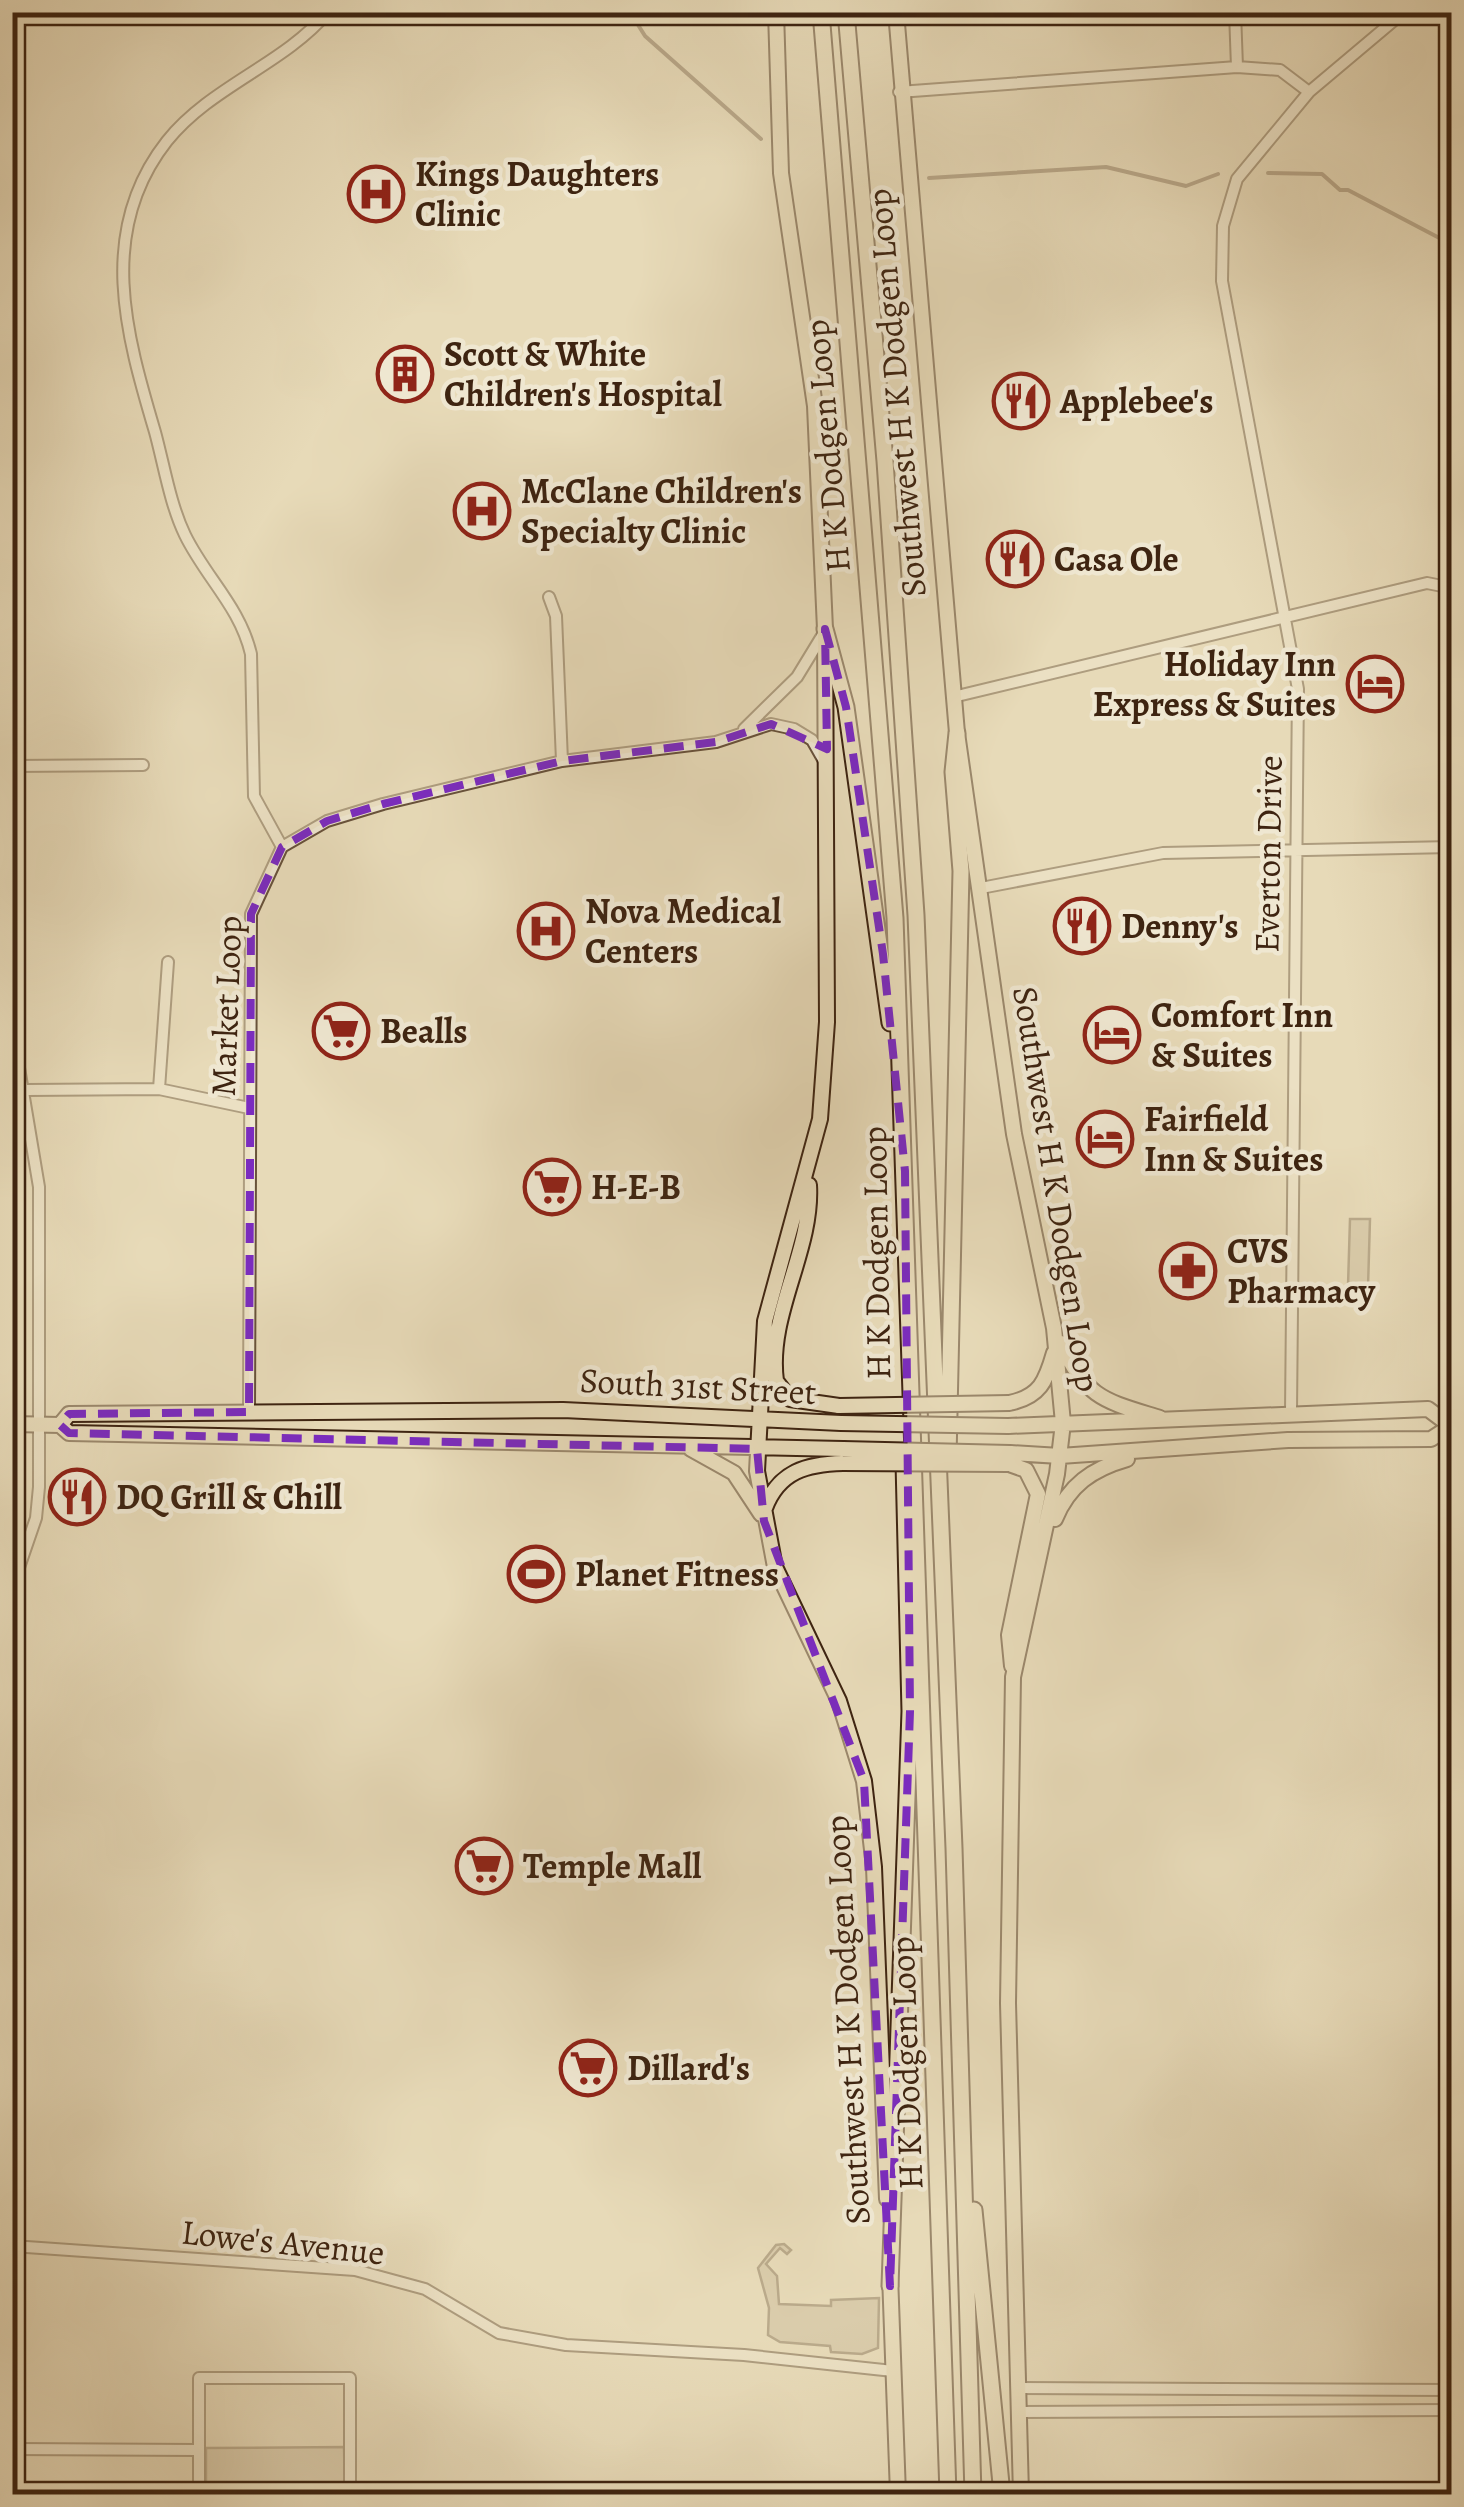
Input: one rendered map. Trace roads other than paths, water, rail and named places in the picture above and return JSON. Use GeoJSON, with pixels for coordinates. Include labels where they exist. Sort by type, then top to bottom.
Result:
{"type":"FeatureCollection","features":[{"type":"Feature","properties":{"kind":"highway","name":"H K Dodgen Loop"},"geometry":{"type":"LineString","coordinates":[[822,12],[896,918],[908,1358],[934,1966],[948,2494]]}},
{"type":"Feature","properties":{"kind":"highway","name":"H K Dodgen Loop"},"geometry":{"type":"LineString","coordinates":[[846,12],[908,769],[926,1128],[973,2494]]}},
{"type":"Feature","properties":{"kind":"highway"},"geometry":{"type":"LineString","coordinates":[[826,629],[846,707],[883,954],[904,1172]]}},
{"type":"Feature","properties":{"kind":"highway"},"geometry":{"type":"LineString","coordinates":[[944,1666],[951,1596],[946,1387],[961,871],[953,772],[957,732]]}},
{"type":"Feature","properties":{"kind":"highway"},"geometry":{"type":"LineString","coordinates":[[890,2286],[910,1710],[903,1481],[908,1358]]}},
{"type":"Feature","properties":{"kind":"highway"},"geometry":{"type":"LineString","coordinates":[[960,2060],[1002,2494]]}},
{"type":"Feature","properties":{"kind":"main road","name":"Southwest H K Dodgen Loop"},"geometry":{"type":"LineString","coordinates":[[776,12],[781,173],[815,406],[826,629],[828,1022],[820,1119],[765,1321],[757,1450],[764,1517],[776,1566],[840,1700],[864,1781],[874,1867],[898,2494]]}},
{"type":"Feature","properties":{"kind":"main road","name":"Southwest H K Dodgen Loop"},"geometry":{"type":"LineString","coordinates":[[896,12],[899,92],[957,732],[1014,1134],[1055,1336],[1062,1423],[1060,1456],[1013,1676],[1008,2003],[1020,2494]]}},
{"type":"Feature","properties":{"kind":"main road"},"geometry":{"type":"LineString","coordinates":[[808,1169],[811,1214],[781,1321],[775,1372],[780,1390],[790,1399],[839,1406],[1028,1400],[1043,1387],[1055,1336]]}},
{"type":"Feature","properties":{"kind":"main road"},"geometry":{"type":"LineString","coordinates":[[1055,1336],[1080,1381],[1102,1401],[1176,1422]]}},
{"type":"Feature","properties":{"kind":"main road","name":"South 31st Street"},"geometry":{"type":"LineString","coordinates":[[12,1424],[60,1425],[69,1433],[562,1447],[682,1444],[843,1456],[1010,1459],[1200,1450],[1288,1440],[1431,1440],[1451,1426],[1428,1409],[1008,1426],[757,1421],[648,1411],[70,1414],[60,1425]]}},
{"type":"Feature","properties":{"kind":"main road"},"geometry":{"type":"LineString","coordinates":[[682,1444],[734,1472],[764,1517]]}},
{"type":"Feature","properties":{"kind":"main road"},"geometry":{"type":"LineString","coordinates":[[1041,1552],[1064,1497],[1092,1472],[1128,1459],[1200,1450]]}},
{"type":"Feature","properties":{"kind":"main road"},"geometry":{"type":"LineString","coordinates":[[764,1517],[780,1481],[795,1470],[843,1456]]}},
{"type":"Feature","properties":{"kind":"main road"},"geometry":{"type":"LineString","coordinates":[[1010,1459],[1026,1470],[1038,1494],[1009,1635],[1013,1676]]}},
{"type":"Feature","properties":{"kind":"street"},"geometry":{"type":"LineString","coordinates":[[328,12],[206,102],[163,146],[138,193],[120,267],[127,337],[183,531],[246,632],[251,654],[254,796],[282,847],[327,821],[562,761],[716,742],[770,724],[794,729],[812,740],[827,766]]}},
{"type":"Feature","properties":{"kind":"street"},"geometry":{"type":"LineString","coordinates":[[1235,12],[1237,66]]}},
{"type":"Feature","properties":{"kind":"street","name":"Everton Drive"},"geometry":{"type":"LineString","coordinates":[[1291,1412],[1298,689],[1222,281],[1222,226],[1237,178],[1309,92],[1404,12]]}},
{"type":"Feature","properties":{"kind":"street"},"geometry":{"type":"LineString","coordinates":[[899,92],[1237,66],[1280,70],[1309,92]]}},
{"type":"Feature","properties":{"kind":"street"},"geometry":{"type":"LineString","coordinates":[[953,697],[1427,583],[1452,588]]}},
{"type":"Feature","properties":{"kind":"street"},"geometry":{"type":"LineString","coordinates":[[549,596],[556,616],[562,761]]}},
{"type":"Feature","properties":{"kind":"street"},"geometry":{"type":"LineString","coordinates":[[744,730],[804,668],[826,629]]}},
{"type":"Feature","properties":{"kind":"street"},"geometry":{"type":"LineString","coordinates":[[12,766],[143,765]]}},
{"type":"Feature","properties":{"kind":"street"},"geometry":{"type":"LineString","coordinates":[[982,888],[1163,853],[1452,846]]}},
{"type":"Feature","properties":{"kind":"street","name":"Market Loop"},"geometry":{"type":"LineString","coordinates":[[249,1412],[250,914],[282,847]]}},
{"type":"Feature","properties":{"kind":"street"},"geometry":{"type":"LineString","coordinates":[[160,1089],[168,962]]}},
{"type":"Feature","properties":{"kind":"street"},"geometry":{"type":"LineString","coordinates":[[12,1026],[26,1090],[39,1187],[36,1518],[12,1588]]}},
{"type":"Feature","properties":{"kind":"street"},"geometry":{"type":"LineString","coordinates":[[26,1090],[160,1089],[249,1108]]}},
{"type":"Feature","properties":{"kind":"street","name":"Lowe's Avenue"},"geometry":{"type":"LineString","coordinates":[[12,2246],[355,2270],[425,2289],[500,2333],[893,2371]]}},
{"type":"Feature","properties":{"kind":"street"},"geometry":{"type":"LineString","coordinates":[[198,2494],[199,2378],[350,2378],[350,2494]]}},
{"type":"Feature","properties":{"kind":"street"},"geometry":{"type":"LineString","coordinates":[[1019,2388],[1452,2390]]}},
{"type":"Feature","properties":{"kind":"street"},"geometry":{"type":"LineString","coordinates":[[1020,2412],[1452,2410]]}},
{"type":"Feature","properties":{"kind":"street"},"geometry":{"type":"LineString","coordinates":[[12,2449],[198,2450]]}},
{"type":"Feature","properties":{"kind":"waterway"},"geometry":{"type":"LineString","coordinates":[[630,12],[645,36],[761,139]]}},
{"type":"Feature","properties":{"kind":"waterway"},"geometry":{"type":"LineString","coordinates":[[929,178],[1106,167],[1186,186],[1218,174]]}},
{"type":"Feature","properties":{"kind":"waterway"},"geometry":{"type":"LineString","coordinates":[[1268,173],[1322,174],[1340,190],[1348,190],[1447,242]]}},
{"type":"Feature","properties":{"kind":"place","name":"Kings Daughters Clinic"},"geometry":{"type":"Point","coordinates":[376,194]}},
{"type":"Feature","properties":{"kind":"place","name":"Scott & White Children's Hospital"},"geometry":{"type":"Point","coordinates":[405,374]}},
{"type":"Feature","properties":{"kind":"place","name":"Applebee's"},"geometry":{"type":"Point","coordinates":[1021,401]}},
{"type":"Feature","properties":{"kind":"place","name":"McClane Children's Specialty Clinic"},"geometry":{"type":"Point","coordinates":[482,511]}},
{"type":"Feature","properties":{"kind":"place","name":"Casa Ole"},"geometry":{"type":"Point","coordinates":[1015,559]}},
{"type":"Feature","properties":{"kind":"place","name":"Holiday Inn Express & Suites"},"geometry":{"type":"Point","coordinates":[1375,684]}},
{"type":"Feature","properties":{"kind":"place","name":"Denny's"},"geometry":{"type":"Point","coordinates":[1082,926]}},
{"type":"Feature","properties":{"kind":"place","name":"Nova Medical Centers"},"geometry":{"type":"Point","coordinates":[546,931]}},
{"type":"Feature","properties":{"kind":"place","name":"Bealls"},"geometry":{"type":"Point","coordinates":[341,1031]}},
{"type":"Feature","properties":{"kind":"place","name":"Comfort Inn & Suites"},"geometry":{"type":"Point","coordinates":[1112,1035]}},
{"type":"Feature","properties":{"kind":"place","name":"Fairfield Inn & Suites"},"geometry":{"type":"Point","coordinates":[1105,1139]}},
{"type":"Feature","properties":{"kind":"place","name":"H-E-B"},"geometry":{"type":"Point","coordinates":[552,1187]}},
{"type":"Feature","properties":{"kind":"place","name":"CVS Pharmacy"},"geometry":{"type":"Point","coordinates":[1188,1271]}},
{"type":"Feature","properties":{"kind":"place","name":"DQ Grill & Chill"},"geometry":{"type":"Point","coordinates":[77,1497]}},
{"type":"Feature","properties":{"kind":"place","name":"Planet Fitness"},"geometry":{"type":"Point","coordinates":[536,1574]}},
{"type":"Feature","properties":{"kind":"place","name":"Temple Mall"},"geometry":{"type":"Point","coordinates":[484,1866]}},
{"type":"Feature","properties":{"kind":"place","name":"Dillard's"},"geometry":{"type":"Point","coordinates":[588,2068]}}]}
